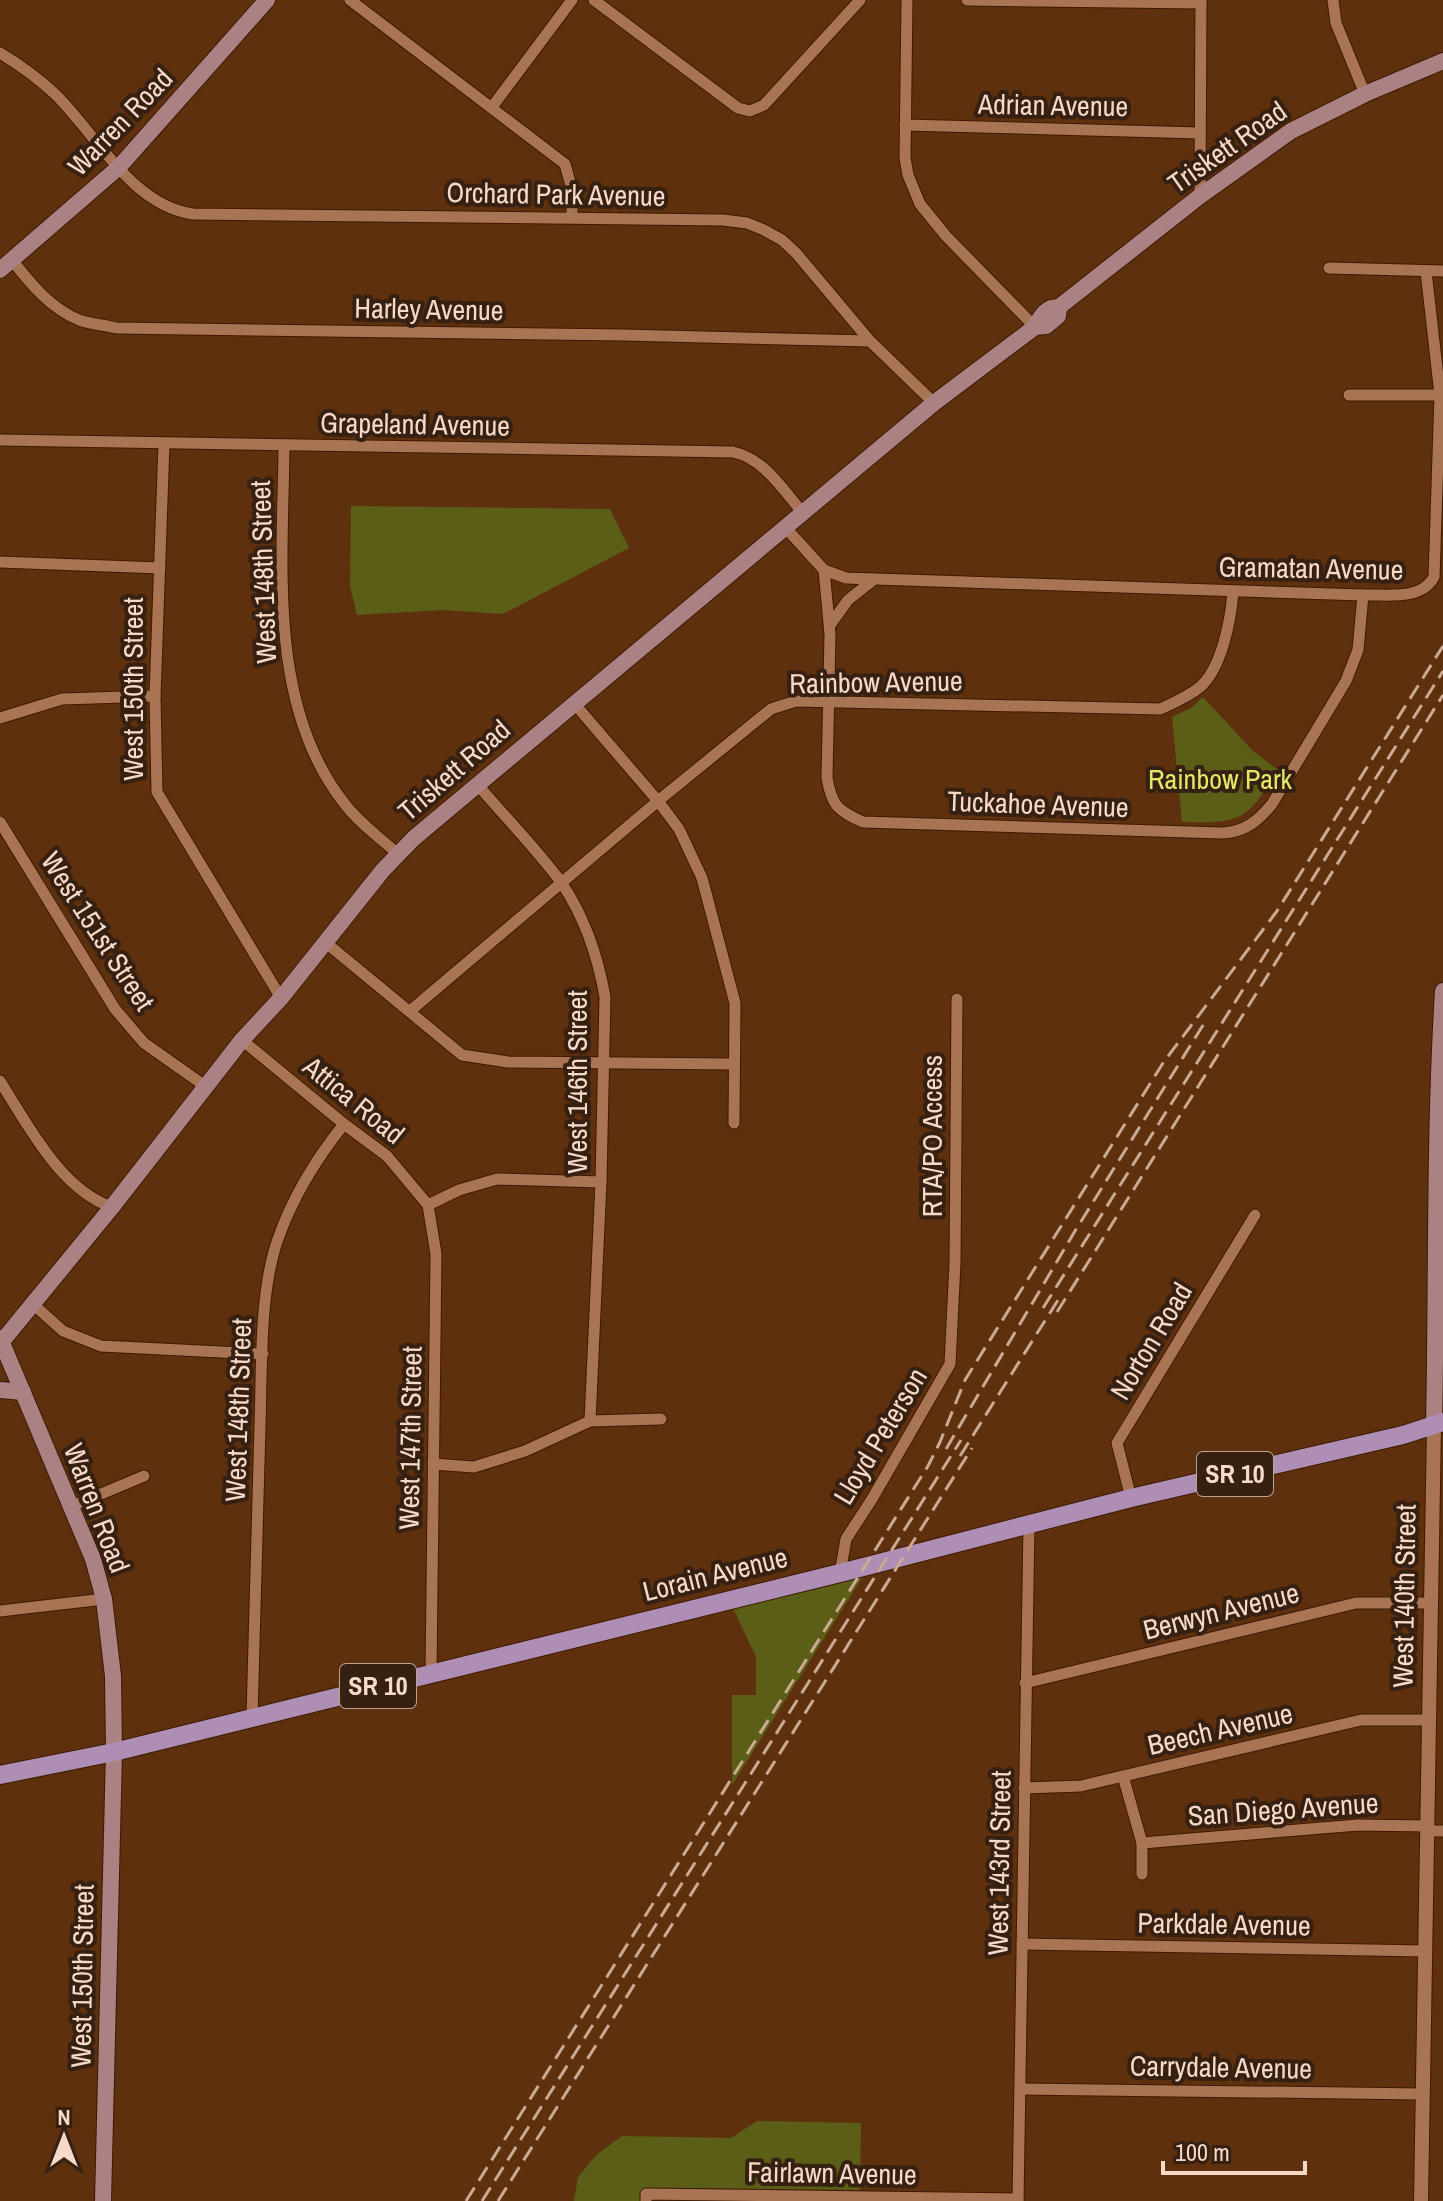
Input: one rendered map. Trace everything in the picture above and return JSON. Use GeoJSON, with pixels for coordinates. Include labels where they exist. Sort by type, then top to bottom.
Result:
{"type":"FeatureCollection","features":[{"type":"Feature","properties":{"kind":"main road","name":"Warren Road"},"geometry":{"type":"LineString","coordinates":[[6,265],[119,167],[267,0]]}},
{"type":"Feature","properties":{"kind":"main road","name":"Triskett Road"},"geometry":{"type":"LineString","coordinates":[[1,1341],[34,1305],[242,1040],[281,998],[398,854],[573,702],[934,403],[1035,327],[1041,315],[1051,307],[1059,307],[1200,196],[1291,131],[1365,94],[1443,61]]}},
{"type":"Feature","properties":{"kind":"main road","name":"West 140th Street"},"geometry":{"type":"LineString","coordinates":[[1438,1424],[1435,1230],[1443,991]]}},
{"type":"Feature","properties":{"kind":"main road","name":"Warren Road"},"geometry":{"type":"LineString","coordinates":[[1,1341],[93,1559],[104,1599],[113,1676],[114,1752]]}},
{"type":"Feature","properties":{"kind":"main road"},"geometry":{"type":"LineString","coordinates":[[0,1390],[23,1392]]}},
{"type":"Feature","properties":{"kind":"main road","name":"Lorain Avenue"},"geometry":{"type":"LineString","coordinates":[[0,1775],[114,1752],[1438,1424]]}},
{"type":"Feature","properties":{"kind":"main road","name":"West 150th Street"},"geometry":{"type":"LineString","coordinates":[[103,2201],[114,1752]]}},
{"type":"Feature","properties":{"kind":"street"},"geometry":{"type":"LineString","coordinates":[[350,0],[565,164],[572,189],[572,217]]}},
{"type":"Feature","properties":{"kind":"street"},"geometry":{"type":"LineString","coordinates":[[492,107],[572,0]]}},
{"type":"Feature","properties":{"kind":"street"},"geometry":{"type":"LineString","coordinates":[[594,0],[738,108],[750,111],[764,105],[860,0]]}},
{"type":"Feature","properties":{"kind":"street"},"geometry":{"type":"LineString","coordinates":[[907,0],[905,125],[908,175],[920,204],[946,236],[1035,327]]}},
{"type":"Feature","properties":{"kind":"street"},"geometry":{"type":"LineString","coordinates":[[967,0],[1201,1],[1200,196]]}},
{"type":"Feature","properties":{"kind":"street"},"geometry":{"type":"LineString","coordinates":[[1333,0],[1336,23],[1365,94]]}},
{"type":"Feature","properties":{"kind":"street","name":"Orchard Park Avenue"},"geometry":{"type":"LineString","coordinates":[[0,53],[55,94],[119,167],[154,201],[174,211],[193,214],[572,217],[747,223],[764,230],[796,253],[870,341],[934,403]]}},
{"type":"Feature","properties":{"kind":"street","name":"Adrian Avenue"},"geometry":{"type":"LineString","coordinates":[[905,125],[1200,133]]}},
{"type":"Feature","properties":{"kind":"street","name":"Harley Avenue"},"geometry":{"type":"LineString","coordinates":[[6,265],[79,320],[116,328],[870,341]]}},
{"type":"Feature","properties":{"kind":"street"},"geometry":{"type":"LineString","coordinates":[[1329,268],[1443,271]]}},
{"type":"Feature","properties":{"kind":"street","name":"Gramatan Avenue"},"geometry":{"type":"LineString","coordinates":[[824,570],[846,578],[872,581],[1363,595],[1418,593],[1429,587],[1434,577],[1440,395],[1426,271]]}},
{"type":"Feature","properties":{"kind":"street"},"geometry":{"type":"LineString","coordinates":[[1349,395],[1440,395]]}},
{"type":"Feature","properties":{"kind":"street","name":"Grapeland Avenue"},"geometry":{"type":"LineString","coordinates":[[0,440],[733,452],[747,455],[762,465],[803,513]]}},
{"type":"Feature","properties":{"kind":"street","name":"West 150th Street"},"geometry":{"type":"LineString","coordinates":[[164,444],[155,696],[157,792],[281,998]]}},
{"type":"Feature","properties":{"kind":"street","name":"West 148th Street"},"geometry":{"type":"LineString","coordinates":[[284,446],[283,625],[292,686],[315,755],[344,804],[398,854]]}},
{"type":"Feature","properties":{"kind":"street"},"geometry":{"type":"LineString","coordinates":[[785,527],[824,570],[830,625],[829,701]]}},
{"type":"Feature","properties":{"kind":"street"},"geometry":{"type":"LineString","coordinates":[[0,562],[160,568]]}},
{"type":"Feature","properties":{"kind":"street"},"geometry":{"type":"LineString","coordinates":[[830,625],[848,600],[872,581]]}},
{"type":"Feature","properties":{"kind":"street","name":"Rainbow Avenue"},"geometry":{"type":"LineString","coordinates":[[410,1011],[771,709],[796,701],[829,701],[1160,709],[1202,685],[1222,650],[1230,622],[1233,591]]}},
{"type":"Feature","properties":{"kind":"street","name":"Tuckahoe Avenue"},"geometry":{"type":"LineString","coordinates":[[829,701],[827,778],[830,796],[840,811],[863,822],[1237,832],[1263,815],[1272,804],[1346,681],[1358,650],[1363,595]]}},
{"type":"Feature","properties":{"kind":"street"},"geometry":{"type":"LineString","coordinates":[[0,718],[62,699],[155,696]]}},
{"type":"Feature","properties":{"kind":"street"},"geometry":{"type":"LineString","coordinates":[[573,702],[679,829],[702,878],[735,1003],[734,1123]]}},
{"type":"Feature","properties":{"kind":"street","name":"West 146th Street"},"geometry":{"type":"LineString","coordinates":[[477,784],[561,883],[580,917],[600,970],[605,997],[601,1182],[590,1421]]}},
{"type":"Feature","properties":{"kind":"street","name":"West 151st Street"},"geometry":{"type":"LineString","coordinates":[[0,822],[115,1009],[144,1043],[205,1086]]}},
{"type":"Feature","properties":{"kind":"street"},"geometry":{"type":"LineString","coordinates":[[325,942],[462,1055],[508,1062],[734,1064]]}},
{"type":"Feature","properties":{"kind":"street","name":"RTA/PO Access"},"geometry":{"type":"LineString","coordinates":[[955,1273],[957,999]]}},
{"type":"Feature","properties":{"kind":"street","name":"Attica Road"},"geometry":{"type":"LineString","coordinates":[[242,1040],[387,1156],[428,1205]]}},
{"type":"Feature","properties":{"kind":"street"},"geometry":{"type":"LineString","coordinates":[[0,1081],[37,1141],[66,1176],[99,1203],[112,1207]]}},
{"type":"Feature","properties":{"kind":"street","name":"West 148th Street"},"geometry":{"type":"LineString","coordinates":[[252,1717],[263,1354],[269,1279],[277,1241],[294,1199],[315,1161],[344,1124]]}},
{"type":"Feature","properties":{"kind":"street"},"geometry":{"type":"LineString","coordinates":[[428,1205],[459,1190],[497,1179],[601,1182]]}},
{"type":"Feature","properties":{"kind":"street","name":"West 147th Street"},"geometry":{"type":"LineString","coordinates":[[428,1205],[436,1254],[431,1672]]}},
{"type":"Feature","properties":{"kind":"street","name":"Norton Road"},"geometry":{"type":"LineString","coordinates":[[1131,1498],[1117,1443],[1255,1215]]}},
{"type":"Feature","properties":{"kind":"street","name":"Lloyd Peterson"},"geometry":{"type":"LineString","coordinates":[[840,1573],[846,1539],[950,1364],[955,1273]]}},
{"type":"Feature","properties":{"kind":"street"},"geometry":{"type":"LineString","coordinates":[[34,1305],[63,1331],[101,1346],[263,1354]]}},
{"type":"Feature","properties":{"kind":"street"},"geometry":{"type":"LineString","coordinates":[[433,1464],[474,1467],[525,1451],[590,1421],[661,1419]]}},
{"type":"Feature","properties":{"kind":"street","name":"West 140th Street"},"geometry":{"type":"LineString","coordinates":[[1421,2201],[1429,1603],[1438,1424]]}},
{"type":"Feature","properties":{"kind":"street"},"geometry":{"type":"LineString","coordinates":[[70,1507],[144,1476]]}},
{"type":"Feature","properties":{"kind":"street","name":"West 143rd Street"},"geometry":{"type":"LineString","coordinates":[[1018,2200],[1029,1525]]}},
{"type":"Feature","properties":{"kind":"street"},"geometry":{"type":"LineString","coordinates":[[0,1611],[104,1599]]}},
{"type":"Feature","properties":{"kind":"street","name":"Berwyn Avenue"},"geometry":{"type":"LineString","coordinates":[[1025,1683],[1356,1603],[1429,1603]]}},
{"type":"Feature","properties":{"kind":"street","name":"Beech Avenue"},"geometry":{"type":"LineString","coordinates":[[1024,1788],[1081,1786],[1361,1720],[1428,1720]]}},
{"type":"Feature","properties":{"kind":"street"},"geometry":{"type":"LineString","coordinates":[[1123,1776],[1142,1843],[1142,1874]]}},
{"type":"Feature","properties":{"kind":"street","name":"San Diego Avenue"},"geometry":{"type":"LineString","coordinates":[[1142,1843],[1358,1825],[1443,1831]]}},
{"type":"Feature","properties":{"kind":"street","name":"Parkdale Avenue"},"geometry":{"type":"LineString","coordinates":[[1022,1944],[1425,1951]]}},
{"type":"Feature","properties":{"kind":"street","name":"Carrydale Avenue"},"geometry":{"type":"LineString","coordinates":[[1020,2089],[1422,2094]]}},
{"type":"Feature","properties":{"kind":"street","name":"Fairlawn Avenue"},"geometry":{"type":"LineString","coordinates":[[646,2197],[1018,2200]]}},
{"type":"Feature","properties":{"kind":"green space"},"geometry":{"type":"Polygon","coordinates":[[[351,506],[610,509],[629,548],[503,614],[443,610],[357,615],[350,586],[351,506]]]}},
{"type":"Feature","properties":{"kind":"green space","name":"Rainbow Park"},"geometry":{"type":"Polygon","coordinates":[[[1203,697],[1253,751],[1278,770],[1259,800],[1241,816],[1218,822],[1182,822],[1172,717],[1191,708],[1203,697]]]}},
{"type":"Feature","properties":{"kind":"green space"},"geometry":{"type":"Polygon","coordinates":[[[865,1573],[732,1785],[732,1695],[756,1695],[756,1657],[731,1604],[865,1573]]]}},
{"type":"Feature","properties":{"kind":"green space"},"geometry":{"type":"Polygon","coordinates":[[[757,2121],[861,2123],[860,2190],[644,2188],[643,2201],[574,2201],[578,2177],[596,2155],[622,2136],[731,2138],[757,2121]]]}},
{"type":"Feature","properties":{"kind":"railway"},"geometry":{"type":"LineString","coordinates":[[466,2201],[928,1466],[965,1380],[1163,1063],[1277,911],[1443,646]]}},
{"type":"Feature","properties":{"kind":"railway"},"geometry":{"type":"LineString","coordinates":[[1043,1308],[1443,671]]}},
{"type":"Feature","properties":{"kind":"railway"},"geometry":{"type":"LineString","coordinates":[[1057,1312],[1443,695]]}},
{"type":"Feature","properties":{"kind":"railway"},"geometry":{"type":"LineString","coordinates":[[946,1449],[1075,1231],[1205,1022]]}},
{"type":"Feature","properties":{"kind":"railway"},"geometry":{"type":"LineString","coordinates":[[960,1456],[1058,1300]]}},
{"type":"Feature","properties":{"kind":"railway"},"geometry":{"type":"LineString","coordinates":[[482,2201],[961,1440]]}},
{"type":"Feature","properties":{"kind":"railway"},"geometry":{"type":"LineString","coordinates":[[498,2201],[972,1448]]}}]}
